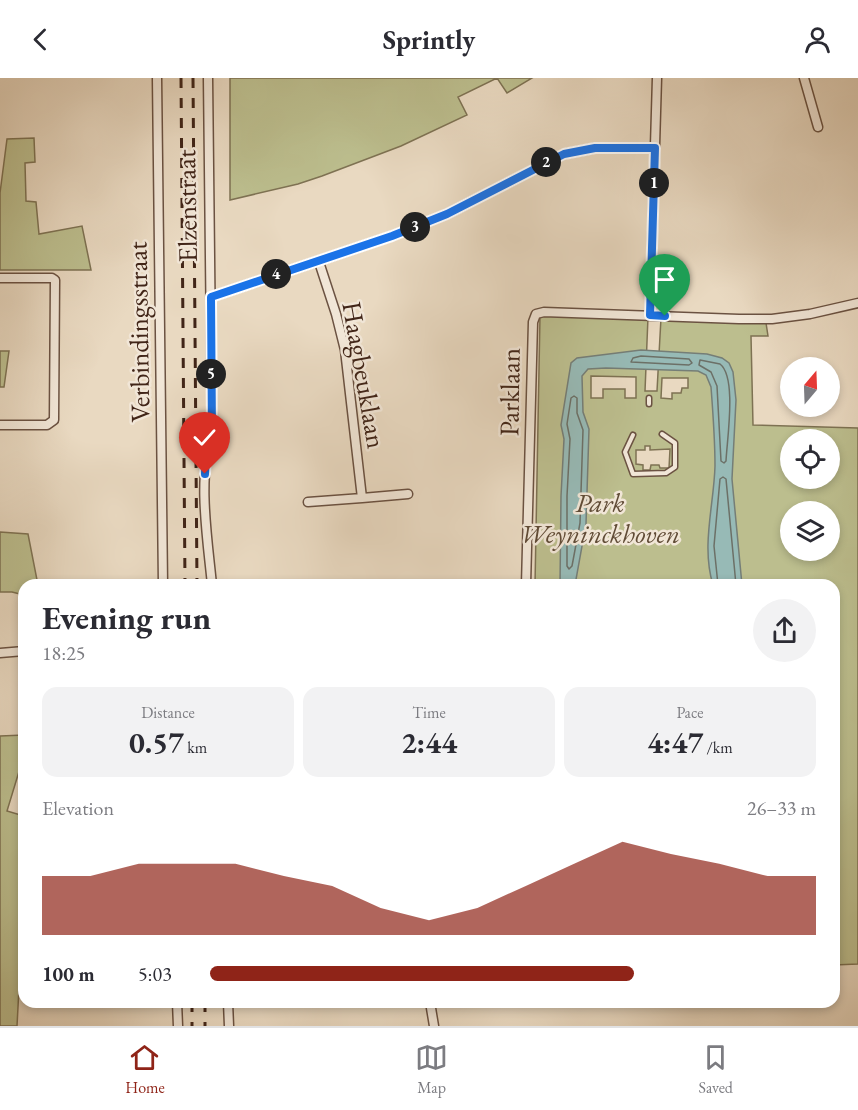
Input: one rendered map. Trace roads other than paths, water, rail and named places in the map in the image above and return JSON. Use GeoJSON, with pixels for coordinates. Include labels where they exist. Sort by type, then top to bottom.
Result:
{"type":"FeatureCollection","features":[{"type":"Feature","properties":{"kind":"street","name":"Verbindingsstraat"},"geometry":{"type":"LineString","coordinates":[[157,78],[163,579]]}},
{"type":"Feature","properties":{"kind":"street","name":"Elzenstraat"},"geometry":{"type":"LineString","coordinates":[[208,78],[212,436],[206,450],[205,484],[206,538],[211,579]]}},
{"type":"Feature","properties":{"kind":"street"},"geometry":{"type":"LineString","coordinates":[[657,78],[650,315],[772,319],[810,314],[858,303]]}},
{"type":"Feature","properties":{"kind":"street"},"geometry":{"type":"LineString","coordinates":[[804,78],[818,127]]}},
{"type":"Feature","properties":{"kind":"street"},"geometry":{"type":"LineString","coordinates":[[211,297],[447,214],[564,154],[595,148],[655,148]]}},
{"type":"Feature","properties":{"kind":"street","name":"Haagbeuklaan"},"geometry":{"type":"LineString","coordinates":[[318,261],[336,314],[345,350],[362,498]]}},
{"type":"Feature","properties":{"kind":"street"},"geometry":{"type":"LineString","coordinates":[[0,278],[52,278],[55,280],[55,314],[54,420],[47,425],[0,425]]}},
{"type":"Feature","properties":{"kind":"street","name":"Parklaan"},"geometry":{"type":"LineString","coordinates":[[526,579],[533,322],[536,314],[544,312],[650,315]]}},
{"type":"Feature","properties":{"kind":"street"},"geometry":{"type":"LineString","coordinates":[[308,502],[408,494]]}},
{"type":"Feature","properties":{"kind":"street"},"geometry":{"type":"LineString","coordinates":[[0,653],[18,652]]}},
{"type":"Feature","properties":{"kind":"street"},"geometry":{"type":"LineString","coordinates":[[177,1008],[178,1026]]}},
{"type":"Feature","properties":{"kind":"street"},"geometry":{"type":"LineString","coordinates":[[228,1008],[229,1026]]}},
{"type":"Feature","properties":{"kind":"street"},"geometry":{"type":"LineString","coordinates":[[431,1008],[434,1026]]}},
{"type":"Feature","properties":{"kind":"lane"},"geometry":{"type":"LineString","coordinates":[[649,398],[649,404]]}},
{"type":"Feature","properties":{"kind":"lane"},"geometry":{"type":"LineString","coordinates":[[633,435],[626,452],[633,474],[666,473],[675,467],[675,443],[662,434]]}},
{"type":"Feature","properties":{"kind":"water"},"geometry":{"type":"Polygon","coordinates":[[[641,350],[707,354],[722,358],[729,363],[733,372],[736,400],[732,479],[741,579],[712,579],[710,570],[708,540],[715,456],[711,387],[706,375],[698,371],[606,368],[588,369],[582,376],[583,412],[589,429],[586,524],[576,579],[560,579],[564,439],[561,425],[571,363],[577,358],[641,350]]]}},
{"type":"Feature","properties":{"kind":"railway"},"geometry":{"type":"LineString","coordinates":[[181,78],[185,579]]}},
{"type":"Feature","properties":{"kind":"railway"},"geometry":{"type":"LineString","coordinates":[[193,78],[197,579]]}},
{"type":"Feature","properties":{"kind":"railway"},"geometry":{"type":"LineString","coordinates":[[192,1008],[192,1026]]}},
{"type":"Feature","properties":{"kind":"railway"},"geometry":{"type":"LineString","coordinates":[[205,1008],[205,1026]]}},
{"type":"Feature","properties":{"kind":"park label","name":"Park Weyninckhoven"},"geometry":{"type":"Point","coordinates":[600,518]}}]}
